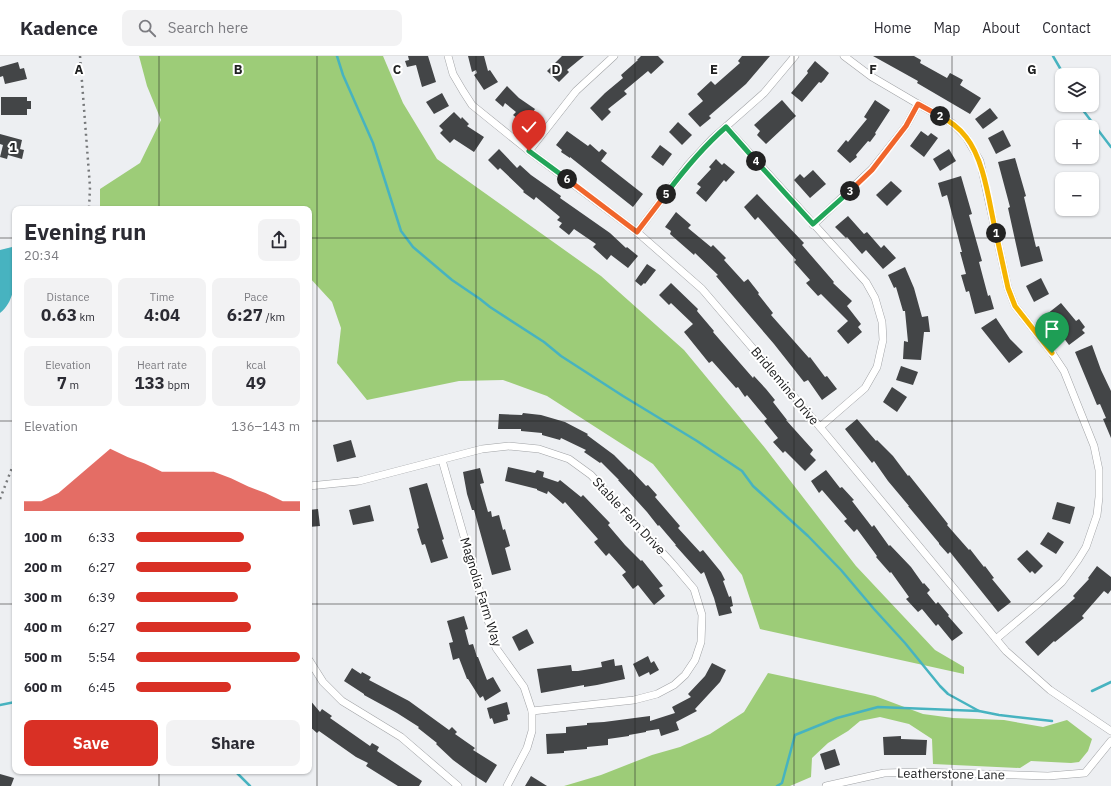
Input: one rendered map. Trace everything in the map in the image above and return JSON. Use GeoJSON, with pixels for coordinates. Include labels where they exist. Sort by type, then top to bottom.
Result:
{"type":"FeatureCollection","features":[{"type":"Feature","properties":{"kind":"street","name":"Bridlemine Drive"},"geometry":{"type":"LineString","coordinates":[[448,56],[462,91],[472,105],[529,151],[637,232],[702,289],[820,427],[1006,651],[1050,690],[1111,731]]}},
{"type":"Feature","properties":{"kind":"street"},"geometry":{"type":"LineString","coordinates":[[529,151],[576,91],[614,56]]}},
{"type":"Feature","properties":{"kind":"street"},"geometry":{"type":"LineString","coordinates":[[637,232],[688,165],[712,139],[764,93],[795,56]]}},
{"type":"Feature","properties":{"kind":"street"},"geometry":{"type":"LineString","coordinates":[[844,56],[872,77],[952,122],[966,137],[980,162],[1008,288],[1015,306],[1064,370],[1094,446],[1099,470],[1099,497],[1097,515],[1086,547],[1062,582],[996,639]]}},
{"type":"Feature","properties":{"kind":"street"},"geometry":{"type":"LineString","coordinates":[[813,224],[872,170],[906,126],[918,104]]}},
{"type":"Feature","properties":{"kind":"street"},"geometry":{"type":"LineString","coordinates":[[726,127],[866,282],[875,298],[882,322],[883,340],[877,367],[865,388],[820,427]]}},
{"type":"Feature","properties":{"kind":"street","name":"Stable Fern Drive"},"geometry":{"type":"LineString","coordinates":[[312,486],[359,481],[482,449],[509,446],[539,449],[569,459],[591,475],[694,589],[702,615],[701,642],[695,660],[685,675],[674,685],[657,694],[634,700],[532,711]]}},
{"type":"Feature","properties":{"kind":"street","name":"Magnolia Farm Way"},"geometry":{"type":"LineString","coordinates":[[442,460],[496,648],[524,687],[532,711],[532,731],[527,748],[507,786]]}},
{"type":"Feature","properties":{"kind":"street"},"geometry":{"type":"LineString","coordinates":[[312,665],[323,682],[342,701],[401,737],[458,786]]}},
{"type":"Feature","properties":{"kind":"street","name":"Leatherstone Lane"},"geometry":{"type":"LineString","coordinates":[[826,786],[884,773],[920,772],[1048,776],[1085,773],[1111,741]]}},
{"type":"Feature","properties":{"kind":"green space"},"geometry":{"type":"Polygon","coordinates":[[[139,56],[383,56],[403,103],[437,159],[601,276],[684,350],[765,448],[856,566],[935,650],[964,667],[964,674],[760,629],[742,575],[653,464],[547,396],[503,380],[459,381],[367,400],[337,363],[341,328],[332,302],[312,280],[312,206],[100,206],[100,189],[140,163],[161,120],[147,86],[139,56]]]}},
{"type":"Feature","properties":{"kind":"green space"},"geometry":{"type":"Polygon","coordinates":[[[768,673],[875,696],[923,714],[953,718],[1004,720],[1043,727],[1067,720],[1092,739],[1088,751],[1079,762],[1031,761],[1020,768],[933,764],[932,739],[909,724],[880,717],[860,721],[848,731],[828,743],[812,758],[811,777],[790,786],[564,786],[601,775],[652,755],[680,747],[710,734],[744,712],[768,673]]]}},
{"type":"Feature","properties":{"kind":"water"},"geometry":{"type":"Polygon","coordinates":[[[12,247],[12,295],[6,307],[0,313],[0,250],[12,247]]]}},
{"type":"Feature","properties":{"kind":"building"},"geometry":{"type":"Polygon","coordinates":[[[408,56],[428,56],[436,82],[422,87],[416,65],[407,67],[405,61],[409,60],[408,56]]]}},
{"type":"Feature","properties":{"kind":"building"},"geometry":{"type":"Polygon","coordinates":[[[468,56],[484,56],[488,71],[490,70],[498,82],[484,90],[474,75],[477,73],[476,70],[472,72],[468,56]]]}},
{"type":"Feature","properties":{"kind":"building"},"geometry":{"type":"Polygon","coordinates":[[[562,56],[584,56],[567,70],[569,72],[559,82],[547,71],[562,56]]]}},
{"type":"Feature","properties":{"kind":"building"},"geometry":{"type":"Polygon","coordinates":[[[641,56],[658,56],[664,62],[651,74],[648,71],[624,91],[627,94],[608,109],[611,112],[602,121],[590,108],[623,78],[621,75],[641,56]]]}},
{"type":"Feature","properties":{"kind":"building"},"geometry":{"type":"Polygon","coordinates":[[[742,56],[770,56],[746,84],[709,116],[711,118],[700,127],[688,114],[703,101],[697,94],[711,81],[715,85],[740,63],[738,61],[742,56]]]}},
{"type":"Feature","properties":{"kind":"building"},"geometry":{"type":"Polygon","coordinates":[[[873,56],[914,56],[921,60],[920,63],[947,78],[950,73],[963,80],[960,85],[981,98],[970,114],[917,83],[918,81],[873,56]]]}},
{"type":"Feature","properties":{"kind":"building"},"geometry":{"type":"Polygon","coordinates":[[[815,61],[829,73],[802,102],[791,93],[808,73],[807,71],[815,61]]]}},
{"type":"Feature","properties":{"kind":"building"},"geometry":{"type":"Polygon","coordinates":[[[18,62],[20,69],[24,68],[27,79],[5,84],[3,76],[0,77],[0,67],[18,62]]]}},
{"type":"Feature","properties":{"kind":"building"},"geometry":{"type":"Polygon","coordinates":[[[507,86],[519,98],[535,109],[525,124],[513,115],[516,112],[505,103],[503,107],[495,100],[507,86]]]}},
{"type":"Feature","properties":{"kind":"building"},"geometry":{"type":"Polygon","coordinates":[[[442,93],[449,106],[434,114],[426,102],[442,93]]]}},
{"type":"Feature","properties":{"kind":"building"},"geometry":{"type":"Polygon","coordinates":[[[1,97],[27,97],[27,101],[31,101],[31,109],[27,109],[27,115],[1,115],[1,97]]]}},
{"type":"Feature","properties":{"kind":"building"},"geometry":{"type":"Polygon","coordinates":[[[782,100],[796,116],[766,144],[757,135],[760,131],[754,125],[782,100]]]}},
{"type":"Feature","properties":{"kind":"building"},"geometry":{"type":"Polygon","coordinates":[[[875,100],[890,110],[870,142],[868,141],[856,155],[857,157],[850,163],[837,151],[846,140],[848,142],[867,119],[864,117],[875,100]]]}},
{"type":"Feature","properties":{"kind":"building"},"geometry":{"type":"Polygon","coordinates":[[[990,108],[998,118],[983,129],[975,119],[990,108]]]}},
{"type":"Feature","properties":{"kind":"building"},"geometry":{"type":"Polygon","coordinates":[[[454,112],[469,124],[467,126],[484,137],[474,152],[454,139],[450,143],[440,133],[443,130],[439,126],[454,112]]]}},
{"type":"Feature","properties":{"kind":"building"},"geometry":{"type":"Polygon","coordinates":[[[678,122],[692,135],[682,145],[669,132],[678,122]]]}},
{"type":"Feature","properties":{"kind":"building"},"geometry":{"type":"Polygon","coordinates":[[[1003,130],[1011,146],[996,154],[988,138],[1003,130]]]}},
{"type":"Feature","properties":{"kind":"building"},"geometry":{"type":"Polygon","coordinates":[[[567,131],[588,146],[590,144],[599,152],[602,149],[607,153],[601,161],[643,194],[633,207],[570,157],[561,152],[562,150],[556,145],[567,131]]]}},
{"type":"Feature","properties":{"kind":"building"},"geometry":{"type":"Polygon","coordinates":[[[921,131],[928,136],[931,133],[938,138],[924,157],[910,146],[921,131]]]}},
{"type":"Feature","properties":{"kind":"building"},"geometry":{"type":"Polygon","coordinates":[[[0,134],[22,140],[20,149],[24,150],[22,159],[8,155],[7,159],[0,157],[3,145],[0,144],[0,134]]]}},
{"type":"Feature","properties":{"kind":"building"},"geometry":{"type":"Polygon","coordinates":[[[660,145],[672,154],[663,166],[651,157],[660,145]]]}},
{"type":"Feature","properties":{"kind":"building"},"geometry":{"type":"Polygon","coordinates":[[[499,149],[517,168],[520,165],[531,175],[561,196],[560,198],[610,233],[626,248],[627,247],[638,256],[628,268],[611,255],[607,260],[593,247],[596,244],[574,229],[569,235],[559,227],[562,223],[557,220],[560,217],[536,197],[534,200],[523,192],[524,191],[500,168],[498,170],[488,160],[499,149]]]}},
{"type":"Feature","properties":{"kind":"building"},"geometry":{"type":"Polygon","coordinates":[[[949,149],[956,161],[940,171],[933,159],[949,149]]]}},
{"type":"Feature","properties":{"kind":"building"},"geometry":{"type":"Polygon","coordinates":[[[1015,158],[1026,196],[1024,197],[1036,247],[1039,246],[1043,261],[1021,267],[1008,208],[1010,207],[998,162],[1015,158]]]}},
{"type":"Feature","properties":{"kind":"building"},"geometry":{"type":"Polygon","coordinates":[[[716,159],[722,165],[724,163],[735,172],[726,182],[724,180],[706,202],[696,193],[701,187],[697,184],[711,169],[709,167],[716,159]]]}},
{"type":"Feature","properties":{"kind":"building"},"geometry":{"type":"Polygon","coordinates":[[[813,170],[826,184],[810,198],[794,180],[800,174],[804,178],[813,170]]]}},
{"type":"Feature","properties":{"kind":"building"},"geometry":{"type":"Polygon","coordinates":[[[961,176],[972,214],[969,215],[982,261],[979,262],[988,296],[990,295],[994,309],[975,314],[969,291],[966,292],[961,275],[966,274],[960,252],[962,252],[947,195],[942,197],[938,183],[961,176]]]}},
{"type":"Feature","properties":{"kind":"building"},"geometry":{"type":"Polygon","coordinates":[[[891,181],[902,191],[887,206],[876,195],[891,181]]]}},
{"type":"Feature","properties":{"kind":"building"},"geometry":{"type":"Polygon","coordinates":[[[757,194],[804,243],[802,245],[834,282],[833,283],[852,301],[847,306],[861,324],[858,327],[862,332],[848,344],[837,331],[848,321],[821,294],[818,296],[806,283],[810,280],[794,262],[796,260],[758,217],[755,220],[744,207],[757,194]]]}},
{"type":"Feature","properties":{"kind":"building"},"geometry":{"type":"Polygon","coordinates":[[[676,212],[691,225],[688,228],[711,247],[713,245],[726,258],[724,260],[744,282],[748,279],[773,313],[771,315],[837,389],[822,400],[808,380],[804,382],[716,276],[718,275],[695,253],[694,255],[670,234],[671,231],[665,227],[676,212]]]}},
{"type":"Feature","properties":{"kind":"building"},"geometry":{"type":"Polygon","coordinates":[[[848,216],[864,234],[867,232],[881,248],[884,245],[896,258],[883,269],[866,250],[862,254],[847,237],[846,238],[835,227],[848,216]]]}},
{"type":"Feature","properties":{"kind":"building"},"geometry":{"type":"Polygon","coordinates":[[[647,264],[656,270],[645,284],[644,283],[641,286],[635,281],[647,264]]]}},
{"type":"Feature","properties":{"kind":"building"},"geometry":{"type":"Polygon","coordinates":[[[905,267],[914,288],[922,317],[928,316],[930,332],[924,332],[921,360],[903,359],[904,341],[908,342],[905,311],[903,311],[896,287],[894,288],[888,275],[905,267]]]}},
{"type":"Feature","properties":{"kind":"building"},"geometry":{"type":"Polygon","coordinates":[[[1041,278],[1049,294],[1034,302],[1026,286],[1041,278]]]}},
{"type":"Feature","properties":{"kind":"building"},"geometry":{"type":"Polygon","coordinates":[[[671,283],[698,309],[697,311],[714,331],[713,332],[753,378],[754,376],[766,389],[775,400],[773,402],[786,420],[813,450],[810,454],[816,460],[805,471],[785,451],[783,453],[773,442],[778,438],[764,421],[767,419],[747,395],[745,397],[738,387],[736,388],[712,361],[709,363],[684,332],[693,324],[671,303],[669,305],[659,295],[671,283]]]}},
{"type":"Feature","properties":{"kind":"building"},"geometry":{"type":"Polygon","coordinates":[[[1061,303],[1076,321],[1079,319],[1085,327],[1082,330],[1085,333],[1069,345],[1060,333],[1062,332],[1047,314],[1061,303]]]}},
{"type":"Feature","properties":{"kind":"building"},"geometry":{"type":"Polygon","coordinates":[[[996,318],[1010,339],[1023,352],[1009,363],[981,328],[996,318]]]}},
{"type":"Feature","properties":{"kind":"building"},"geometry":{"type":"Polygon","coordinates":[[[1092,345],[1101,370],[1111,391],[1111,438],[1103,419],[1106,418],[1100,404],[1097,405],[1075,352],[1092,345]]]}},
{"type":"Feature","properties":{"kind":"building"},"geometry":{"type":"Polygon","coordinates":[[[901,366],[918,372],[913,385],[896,380],[901,366]]]}},
{"type":"Feature","properties":{"kind":"building"},"geometry":{"type":"Polygon","coordinates":[[[892,387],[907,397],[897,412],[883,402],[892,387]]]}},
{"type":"Feature","properties":{"kind":"building"},"geometry":{"type":"Polygon","coordinates":[[[523,413],[541,415],[565,422],[588,434],[587,435],[614,455],[629,470],[630,469],[646,486],[648,485],[657,495],[655,497],[680,526],[678,528],[700,552],[703,550],[721,572],[725,580],[723,581],[729,597],[731,596],[733,606],[730,607],[732,613],[719,616],[704,572],[701,574],[619,480],[601,462],[600,463],[584,452],[586,450],[561,438],[560,440],[542,435],[542,433],[521,431],[521,429],[498,429],[499,414],[522,415],[523,413]]]}},
{"type":"Feature","properties":{"kind":"building"},"geometry":{"type":"Polygon","coordinates":[[[857,419],[876,441],[877,440],[893,456],[908,476],[909,475],[948,524],[947,525],[969,550],[970,549],[984,567],[985,566],[994,578],[992,579],[1011,602],[998,612],[950,552],[948,554],[939,544],[888,481],[874,461],[872,463],[845,429],[857,419]]]}},
{"type":"Feature","properties":{"kind":"building"},"geometry":{"type":"Polygon","coordinates":[[[351,440],[356,457],[337,462],[333,445],[351,440]]]}},
{"type":"Feature","properties":{"kind":"building"},"geometry":{"type":"Polygon","coordinates":[[[508,467],[535,473],[537,470],[544,472],[543,477],[558,482],[560,480],[581,497],[583,495],[610,523],[608,525],[625,545],[641,561],[642,560],[663,586],[659,588],[665,596],[654,605],[638,585],[633,589],[622,575],[626,572],[609,553],[606,556],[594,542],[598,539],[565,502],[563,504],[548,491],[547,494],[537,489],[505,481],[508,467]]]}},
{"type":"Feature","properties":{"kind":"building"},"geometry":{"type":"Polygon","coordinates":[[[480,468],[484,483],[480,484],[488,512],[491,511],[492,517],[499,515],[503,530],[505,529],[510,546],[505,548],[511,570],[492,575],[474,510],[472,510],[467,494],[463,472],[480,468]]]}},
{"type":"Feature","properties":{"kind":"building"},"geometry":{"type":"Polygon","coordinates":[[[826,470],[840,488],[842,487],[854,500],[852,501],[872,527],[874,525],[889,546],[890,545],[911,567],[923,584],[924,583],[930,590],[927,593],[936,604],[938,602],[963,633],[952,641],[938,624],[936,626],[922,609],[918,612],[906,599],[909,597],[891,572],[890,573],[876,557],[877,556],[857,529],[854,532],[844,521],[847,519],[822,490],[819,493],[811,481],[826,470]]]}},
{"type":"Feature","properties":{"kind":"building"},"geometry":{"type":"Polygon","coordinates":[[[427,483],[444,539],[442,540],[448,558],[431,563],[425,544],[422,545],[417,529],[419,528],[409,488],[427,483]]]}},
{"type":"Feature","properties":{"kind":"building"},"geometry":{"type":"Polygon","coordinates":[[[1057,502],[1075,507],[1070,524],[1052,519],[1057,502]]]}},
{"type":"Feature","properties":{"kind":"building"},"geometry":{"type":"Polygon","coordinates":[[[370,505],[374,521],[353,525],[349,510],[370,505]]]}},
{"type":"Feature","properties":{"kind":"building"},"geometry":{"type":"Polygon","coordinates":[[[318,509],[320,526],[312,527],[312,510],[318,509]]]}},
{"type":"Feature","properties":{"kind":"building"},"geometry":{"type":"Polygon","coordinates":[[[1048,532],[1064,542],[1056,554],[1040,544],[1048,532]]]}},
{"type":"Feature","properties":{"kind":"building"},"geometry":{"type":"Polygon","coordinates":[[[1027,550],[1043,566],[1035,574],[1032,571],[1030,573],[1017,559],[1027,550]]]}},
{"type":"Feature","properties":{"kind":"building"},"geometry":{"type":"Polygon","coordinates":[[[1097,566],[1111,577],[1111,590],[1108,594],[1104,591],[1082,616],[1084,618],[1055,642],[1054,641],[1038,656],[1025,642],[1075,598],[1073,596],[1089,579],[1088,578],[1097,566]]]}},
{"type":"Feature","properties":{"kind":"building"},"geometry":{"type":"Polygon","coordinates":[[[464,616],[468,629],[465,630],[469,645],[473,644],[487,680],[493,677],[501,691],[485,701],[483,696],[480,698],[467,679],[459,658],[453,660],[449,643],[453,642],[447,621],[464,616]]]}},
{"type":"Feature","properties":{"kind":"building"},"geometry":{"type":"Polygon","coordinates":[[[527,629],[534,643],[519,651],[512,637],[527,629]]]}},
{"type":"Feature","properties":{"kind":"building"},"geometry":{"type":"Polygon","coordinates":[[[648,656],[651,663],[654,661],[659,670],[650,675],[649,672],[639,677],[633,664],[648,656]]]}},
{"type":"Feature","properties":{"kind":"building"},"geometry":{"type":"Polygon","coordinates":[[[614,659],[615,666],[622,665],[625,679],[597,685],[584,687],[584,685],[541,693],[537,669],[571,665],[572,671],[578,671],[602,667],[601,662],[614,659]]]}},
{"type":"Feature","properties":{"kind":"building"},"geometry":{"type":"Polygon","coordinates":[[[712,663],[726,670],[720,682],[695,709],[697,711],[676,722],[679,730],[661,736],[659,729],[646,731],[629,736],[608,739],[608,745],[564,751],[564,753],[547,754],[546,734],[566,733],[566,727],[587,725],[587,723],[650,716],[650,721],[675,713],[672,707],[691,697],[688,694],[705,676],[712,663]]]}},
{"type":"Feature","properties":{"kind":"building"},"geometry":{"type":"Polygon","coordinates":[[[352,668],[361,674],[362,672],[371,677],[369,680],[409,701],[449,730],[452,727],[457,732],[455,734],[475,748],[473,750],[497,765],[486,783],[453,760],[436,744],[437,743],[418,728],[419,727],[364,695],[344,681],[352,668]]]}},
{"type":"Feature","properties":{"kind":"building"},"geometry":{"type":"Polygon","coordinates":[[[507,702],[510,714],[507,715],[508,720],[494,724],[492,718],[490,719],[487,708],[507,702]]]}},
{"type":"Feature","properties":{"kind":"building"},"geometry":{"type":"Polygon","coordinates":[[[312,703],[320,712],[322,709],[332,716],[330,718],[370,746],[372,743],[379,747],[377,751],[422,781],[419,786],[398,786],[366,766],[368,763],[356,757],[319,731],[317,733],[312,729],[312,703]]]}},
{"type":"Feature","properties":{"kind":"building"},"geometry":{"type":"Polygon","coordinates":[[[901,736],[901,739],[927,740],[926,755],[884,755],[883,737],[901,736]]]}},
{"type":"Feature","properties":{"kind":"building"},"geometry":{"type":"Polygon","coordinates":[[[835,749],[840,765],[825,770],[820,754],[835,749]]]}},
{"type":"Feature","properties":{"kind":"building"},"geometry":{"type":"Polygon","coordinates":[[[0,774],[14,778],[11,786],[0,786],[0,774]]]}},
{"type":"Feature","properties":{"kind":"building"},"geometry":{"type":"Polygon","coordinates":[[[531,776],[547,786],[525,786],[531,776]]]}},
{"type":"Feature","properties":{"kind":"waterway"},"geometry":{"type":"LineString","coordinates":[[337,56],[343,75],[373,143],[401,231],[413,247],[452,280],[544,342],[561,356],[742,471],[753,486],[808,536],[841,570],[905,643],[940,686],[948,694],[979,711]]}},
{"type":"Feature","properties":{"kind":"waterway"},"geometry":{"type":"LineString","coordinates":[[1053,56],[1060,68]]}},
{"type":"Feature","properties":{"kind":"waterway"},"geometry":{"type":"LineString","coordinates":[[1084,112],[1111,147]]}},
{"type":"Feature","properties":{"kind":"waterway"},"geometry":{"type":"LineString","coordinates":[[1092,691],[1111,682]]}},
{"type":"Feature","properties":{"kind":"waterway"},"geometry":{"type":"LineString","coordinates":[[0,705],[12,703]]}},
{"type":"Feature","properties":{"kind":"waterway"},"geometry":{"type":"LineString","coordinates":[[777,786],[782,783],[795,735],[837,718],[878,707],[979,711],[999,715],[1052,721]]}},
{"type":"Feature","properties":{"kind":"waterway"},"geometry":{"type":"LineString","coordinates":[[238,774],[250,786]]}},
{"type":"Feature","properties":{"kind":"railway"},"geometry":{"type":"LineString","coordinates":[[80,56],[90,187],[89,206]]}},
{"type":"Feature","properties":{"kind":"railway"},"geometry":{"type":"LineString","coordinates":[[0,499],[12,468]]}},
{"type":"Feature","properties":{"kind":"route"},"geometry":{"type":"LineString","coordinates":[[529,151],[637,232],[688,165],[712,139],[726,127],[813,224],[872,170],[906,126],[918,104],[952,122],[966,137],[974,150],[980,162],[1008,288],[1015,306],[1052,353]]}}]}
